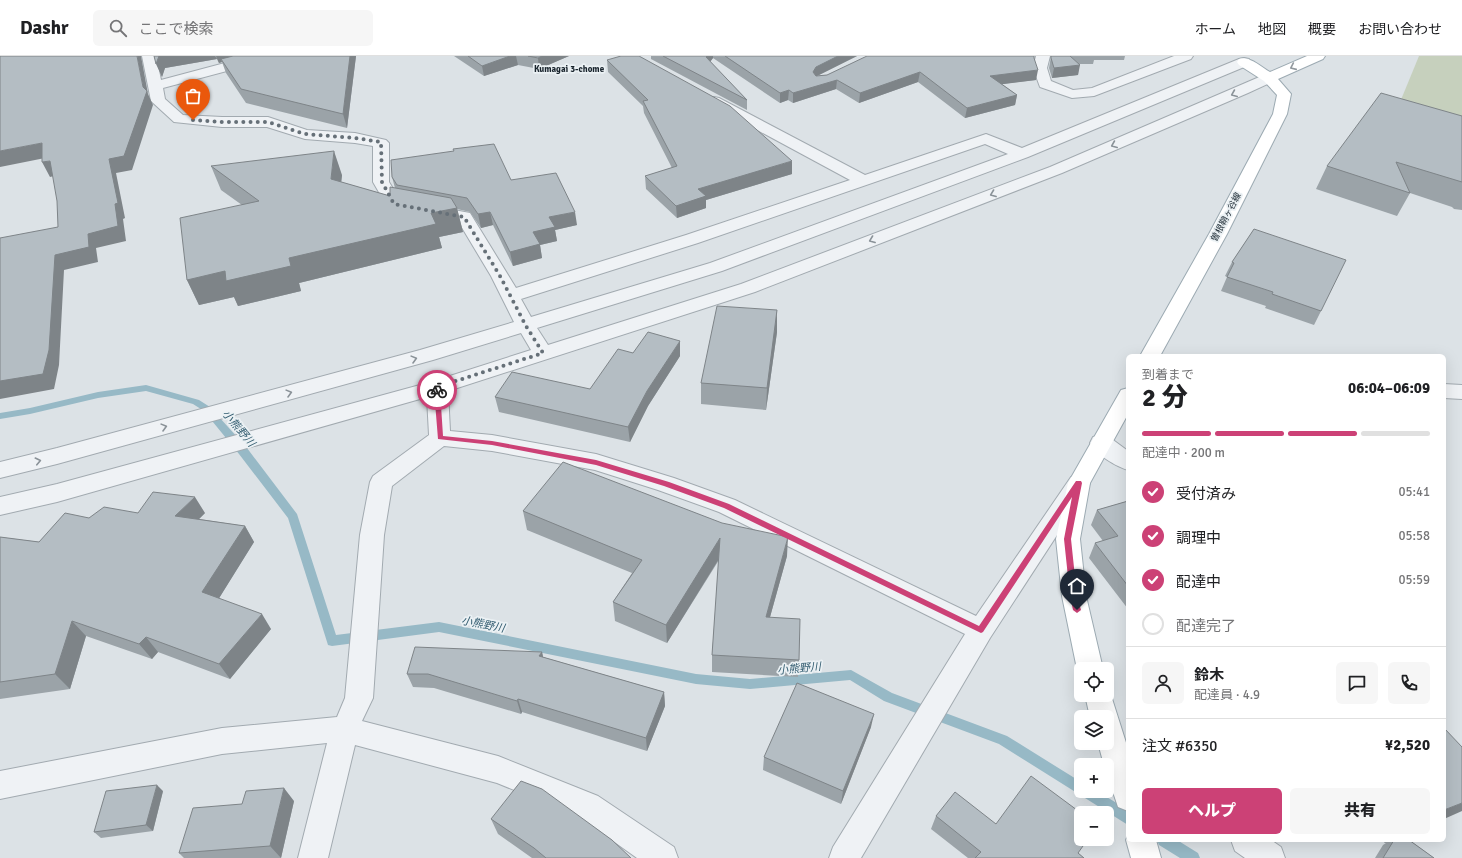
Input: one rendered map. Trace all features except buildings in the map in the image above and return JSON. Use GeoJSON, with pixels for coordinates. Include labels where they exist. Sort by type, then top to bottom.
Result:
{"type":"FeatureCollection","features":[{"type":"Feature","properties":{"kind":"main road"},"geometry":{"type":"LineString","coordinates":[[1269,78],[1318,56]]}},
{"type":"Feature","properties":{"kind":"main road","name":"曽根鞘ヶ谷線"},"geometry":{"type":"LineString","coordinates":[[1151,354],[1218,234],[1280,114],[1284,94],[1269,78],[1244,58]]}},
{"type":"Feature","properties":{"kind":"main road"},"geometry":{"type":"LineString","coordinates":[[1088,662],[1074,596],[1068,539],[1079,483],[1126,399]]}},
{"type":"Feature","properties":{"kind":"main road"},"geometry":{"type":"LineString","coordinates":[[1116,743],[1126,788]]}},
{"type":"Feature","properties":{"kind":"main road"},"geometry":{"type":"LineString","coordinates":[[1142,842],[1146,858]]}},
{"type":"Feature","properties":{"kind":"street"},"geometry":{"type":"LineString","coordinates":[[148,56],[158,101],[179,119],[222,122],[268,122],[305,134],[355,138],[381,142],[382,182],[394,204],[464,217],[500,276],[526,326],[543,353]]}},
{"type":"Feature","properties":{"kind":"street"},"geometry":{"type":"LineString","coordinates":[[155,86],[256,59],[262,56]]}},
{"type":"Feature","properties":{"kind":"street"},"geometry":{"type":"LineString","coordinates":[[1043,56],[1040,68],[1045,84],[1072,94],[1094,92],[1186,56]]}},
{"type":"Feature","properties":{"kind":"street"},"geometry":{"type":"LineString","coordinates":[[0,470],[334,381],[526,326],[716,267],[1022,154],[1244,58]]}},
{"type":"Feature","properties":{"kind":"street"},"geometry":{"type":"LineString","coordinates":[[0,506],[57,493],[437,387],[748,288],[1056,170],[1269,78]]}},
{"type":"Feature","properties":{"kind":"street"},"geometry":{"type":"LineString","coordinates":[[700,93],[865,181]]}},
{"type":"Feature","properties":{"kind":"street"},"geometry":{"type":"LineString","coordinates":[[511,296],[692,239],[986,139],[1022,154]]}},
{"type":"Feature","properties":{"kind":"street"},"geometry":{"type":"LineString","coordinates":[[437,387],[440,438]]}},
{"type":"Feature","properties":{"kind":"street"},"geometry":{"type":"LineString","coordinates":[[1446,391],[1462,392]]}},
{"type":"Feature","properties":{"kind":"street"},"geometry":{"type":"LineString","coordinates":[[313,858],[345,729],[359,698],[372,535],[380,482],[440,438],[492,443],[596,462],[666,484],[727,506],[981,630]]}},
{"type":"Feature","properties":{"kind":"street"},"geometry":{"type":"LineString","coordinates":[[1101,443],[1126,461]]}},
{"type":"Feature","properties":{"kind":"street"},"geometry":{"type":"LineString","coordinates":[[844,858],[981,630],[1079,483]]}},
{"type":"Feature","properties":{"kind":"street"},"geometry":{"type":"LineString","coordinates":[[0,785],[222,740],[345,729],[498,770],[588,806],[663,858]]}},
{"type":"Feature","properties":{"kind":"street"},"geometry":{"type":"LineString","coordinates":[[1249,842],[1270,858]]}},
{"type":"Feature","properties":{"kind":"green space"},"geometry":{"type":"Polygon","coordinates":[[[1419,56],[1462,56],[1462,146],[1398,107],[1419,56]]]}},
{"type":"Feature","properties":{"kind":"waterway","name":"小熊野川"},"geometry":{"type":"LineString","coordinates":[[0,416],[30,411],[98,395],[146,388],[196,402],[207,409],[243,451],[293,517],[332,641],[439,627],[696,679],[750,684],[851,675],[888,697],[1003,740],[1074,785]]}},
{"type":"Feature","properties":{"kind":"waterway","name":"小熊野川"},"geometry":{"type":"LineString","coordinates":[[1096,798],[1126,817]]}},
{"type":"Feature","properties":{"kind":"waterway","name":"小熊野川"},"geometry":{"type":"LineString","coordinates":[[1167,842],[1193,858]]}},
{"type":"Feature","properties":{"kind":"way so far"},"geometry":{"type":"LineString","coordinates":[[193,120],[222,122],[268,122],[305,134],[355,138],[381,142],[382,182],[394,204],[464,217],[500,276],[526,326],[543,353],[437,387],[437,390]]}},
{"type":"Feature","properties":{"kind":"district","name":"Kumagai 3-chome"},"geometry":{"type":"Point","coordinates":[569,69]}},
{"type":"Feature","properties":{"kind":"route"},"geometry":{"type":"LineString","coordinates":[[437,390],[440,438],[492,443],[596,462],[666,484],[727,506],[981,630],[1079,483],[1068,539],[1074,596],[1077,610]]}}]}
